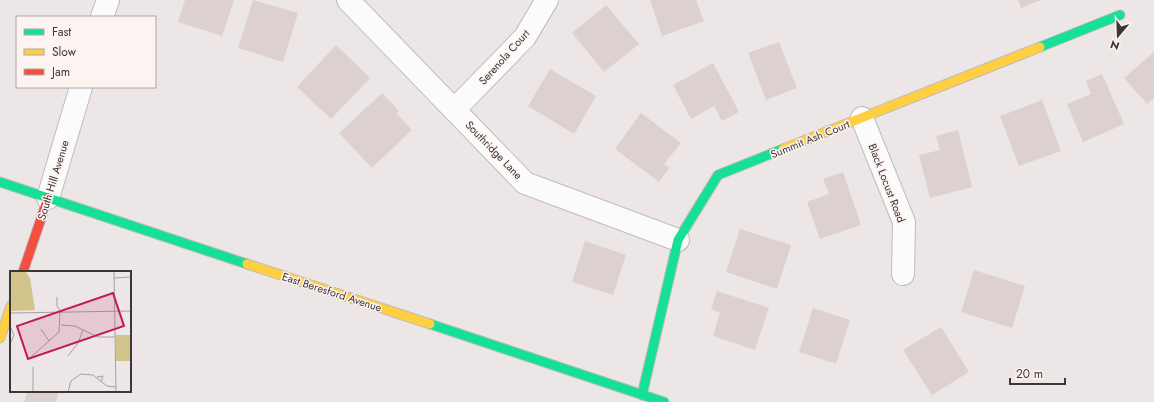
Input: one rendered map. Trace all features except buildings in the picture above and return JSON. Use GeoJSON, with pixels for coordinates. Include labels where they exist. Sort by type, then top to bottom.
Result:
{"type":"FeatureCollection","features":[{"type":"Feature","properties":{"kind":"street"},"geometry":{"type":"LineString","coordinates":[[102,16],[108,0]]}},
{"type":"Feature","properties":{"kind":"street","name":"Southridge Lane"},"geometry":{"type":"LineString","coordinates":[[348,0],[525,183],[678,240]]}},
{"type":"Feature","properties":{"kind":"street","name":"Serenola Court"},"geometry":{"type":"LineString","coordinates":[[454,110],[525,36],[547,0]]}},
{"type":"Feature","properties":{"kind":"street","name":"Summit Ash Court"},"geometry":{"type":"LineString","coordinates":[[642,395],[678,240],[718,175],[1120,15]]}},
{"type":"Feature","properties":{"kind":"street","name":"South Hill Avenue"},"geometry":{"type":"LineString","coordinates":[[23,271],[48,198],[81,88]]}},
{"type":"Feature","properties":{"kind":"street","name":"Black Locust Road"},"geometry":{"type":"LineString","coordinates":[[862,118],[904,222],[904,274]]}},
{"type":"Feature","properties":{"kind":"street","name":"East Beresford Avenue"},"geometry":{"type":"LineString","coordinates":[[0,182],[664,402]]}},
{"type":"Feature","properties":{"kind":"street"},"geometry":{"type":"LineString","coordinates":[[0,338],[10,309]]}},
{"type":"Feature","properties":{"kind":"traffic: fast"},"geometry":{"type":"LineString","coordinates":[[1040,47],[1120,15]]}},
{"type":"Feature","properties":{"kind":"traffic: fast"},"geometry":{"type":"LineString","coordinates":[[642,395],[678,240],[718,175],[783,149]]}},
{"type":"Feature","properties":{"kind":"traffic: fast"},"geometry":{"type":"LineString","coordinates":[[0,182],[247,264]]}},
{"type":"Feature","properties":{"kind":"traffic: fast"},"geometry":{"type":"LineString","coordinates":[[430,324],[664,402]]}},
{"type":"Feature","properties":{"kind":"traffic: slow"},"geometry":{"type":"LineString","coordinates":[[783,149],[1040,47]]}},
{"type":"Feature","properties":{"kind":"traffic: slow"},"geometry":{"type":"LineString","coordinates":[[247,264],[430,324]]}},
{"type":"Feature","properties":{"kind":"traffic: slow"},"geometry":{"type":"LineString","coordinates":[[0,338],[10,309]]}},
{"type":"Feature","properties":{"kind":"traffic: jam"},"geometry":{"type":"LineString","coordinates":[[23,271],[48,198]]}}]}
